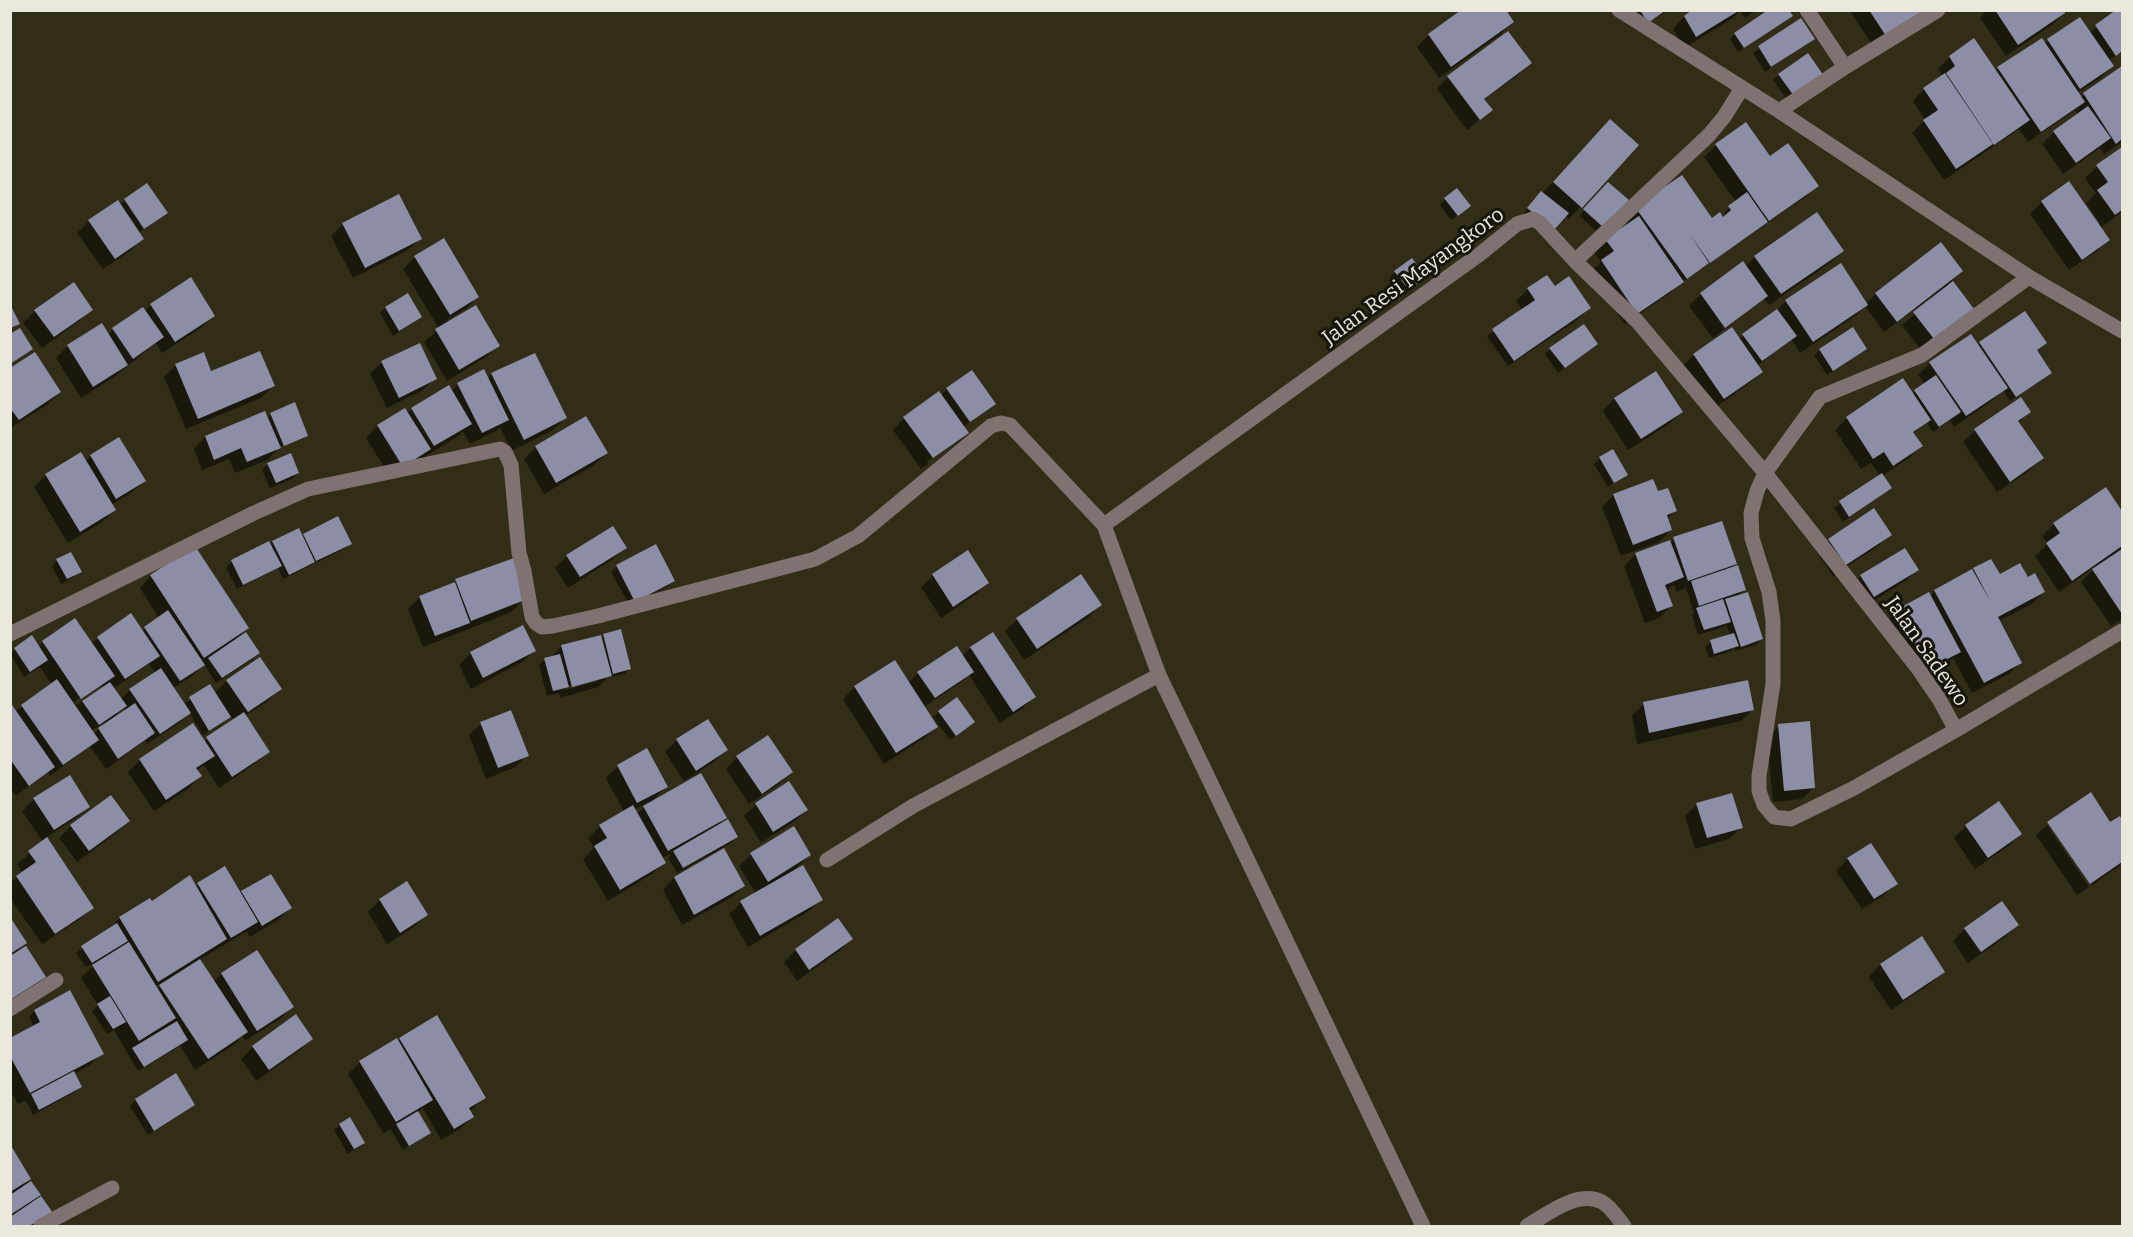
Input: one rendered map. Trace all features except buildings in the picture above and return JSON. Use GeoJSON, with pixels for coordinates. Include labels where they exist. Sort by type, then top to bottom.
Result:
{"type":"FeatureCollection","features":[{"type":"Feature","properties":{"kind":"street"},"geometry":{"type":"LineString","coordinates":[[1619,10],[1779,111],[2029,277],[2122,331]]}},
{"type":"Feature","properties":{"kind":"street"},"geometry":{"type":"LineString","coordinates":[[1807,10],[1845,67]]}},
{"type":"Feature","properties":{"kind":"street"},"geometry":{"type":"LineString","coordinates":[[1779,111],[1938,10]]}},
{"type":"Feature","properties":{"kind":"street"},"geometry":{"type":"LineString","coordinates":[[1575,261],[1709,135],[1724,117],[1742,88]]}},
{"type":"Feature","properties":{"kind":"street","name":"Jalan Resi Mayangkoro"},"geometry":{"type":"LineString","coordinates":[[1104,525],[1470,261],[1517,224],[1527,219],[1540,223],[1575,261],[1637,321],[1766,473]]}},
{"type":"Feature","properties":{"kind":"street"},"geometry":{"type":"LineString","coordinates":[[1956,730],[1854,788],[1791,819],[1774,817],[1764,805],[1759,791],[1759,776],[1773,684],[1773,621],[1769,592],[1752,537],[1751,513],[1757,491],[1766,473],[1820,397],[1922,355],[2029,277]]}},
{"type":"Feature","properties":{"kind":"street"},"geometry":{"type":"LineString","coordinates":[[10,634],[254,513],[308,489],[494,449],[505,452],[511,465],[519,553],[532,617],[542,627],[553,626],[814,559],[858,536],[991,426],[1001,423],[1010,425],[1104,525],[1159,675],[1423,1227]]}},
{"type":"Feature","properties":{"kind":"street","name":"Jalan Sadewo"},"geometry":{"type":"LineString","coordinates":[[1766,473],[1917,667],[1939,699],[1956,730],[2122,631]]}},
{"type":"Feature","properties":{"kind":"street"},"geometry":{"type":"LineString","coordinates":[[826,860],[913,806],[1159,675]]}},
{"type":"Feature","properties":{"kind":"street"},"geometry":{"type":"LineString","coordinates":[[10,1008],[56,980]]}},
{"type":"Feature","properties":{"kind":"street"},"geometry":{"type":"LineString","coordinates":[[41,1227],[112,1188]]}},
{"type":"Feature","properties":{"kind":"street"},"geometry":{"type":"LineString","coordinates":[[1527,1227],[1565,1205],[1584,1198],[1601,1201],[1624,1227]]}}]}
